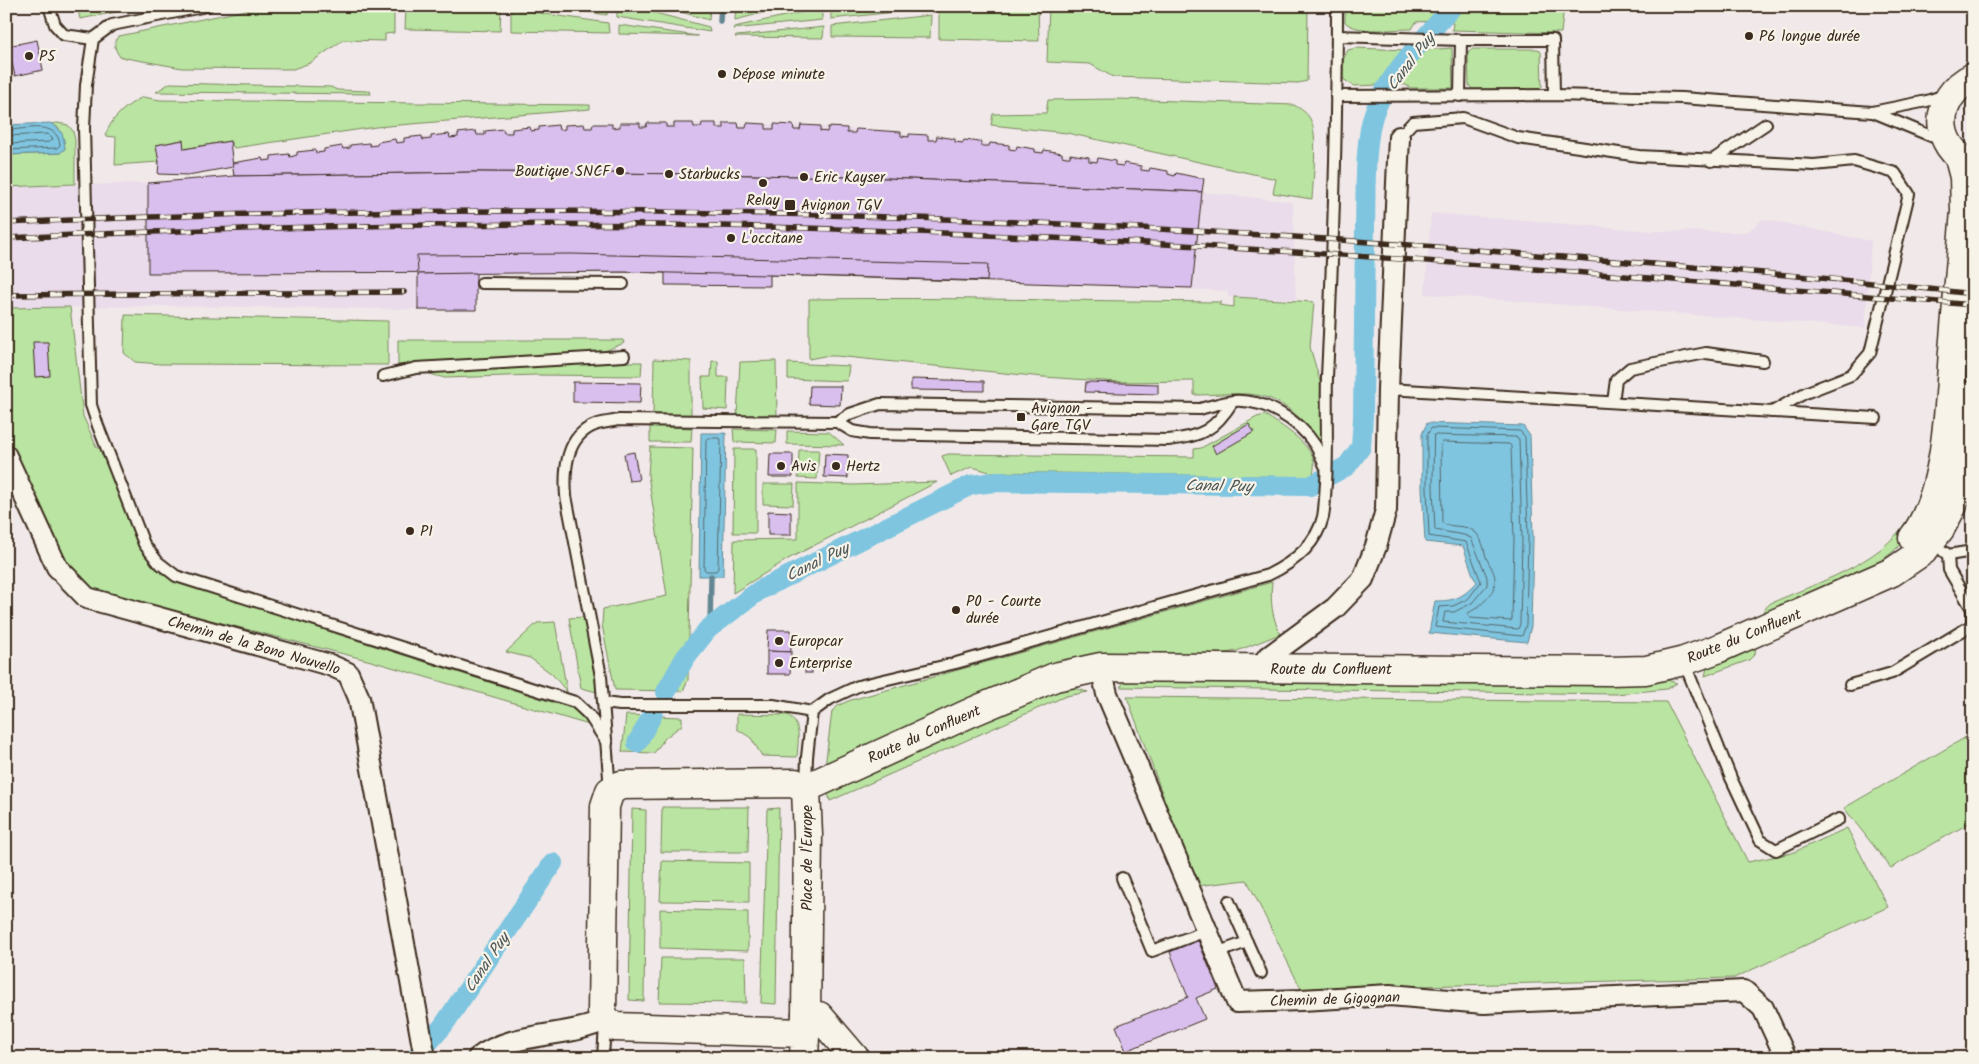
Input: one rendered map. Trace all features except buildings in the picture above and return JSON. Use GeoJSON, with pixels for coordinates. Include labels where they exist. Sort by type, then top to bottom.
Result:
{"type":"FeatureCollection","features":[{"type":"Feature","properties":{"kind":"street"},"geometry":{"type":"LineString","coordinates":[[1864,584],[1887,567],[1905,548],[1920,529],[1929,513],[1935,495],[1947,421],[1965,211],[1964,177],[1959,155],[1942,130],[1942,117],[1945,104],[1967,81]]}},
{"type":"Feature","properties":{"kind":"street"},"geometry":{"type":"LineString","coordinates":[[1259,669],[1267,658],[1335,608],[1363,579],[1376,546],[1386,510],[1388,389],[1399,137]]}},
{"type":"Feature","properties":{"kind":"street"},"geometry":{"type":"LineString","coordinates":[[1864,584],[1892,572],[1923,551],[1939,549],[1940,529],[1954,506],[1962,476],[1973,395]]}},
{"type":"Feature","properties":{"kind":"street","name":"Chemin de la Bono Nouvello"},"geometry":{"type":"LineString","coordinates":[[6,456],[57,567],[87,598],[330,664],[348,672],[359,698],[425,1058]]}},
{"type":"Feature","properties":{"kind":"street","name":"Route du Confluent"},"geometry":{"type":"LineString","coordinates":[[811,787],[972,712],[1055,677],[1100,667],[1646,670],[1684,661],[1759,632],[1864,584]]}},
{"type":"Feature","properties":{"kind":"street","name":"Chemin de Gigognan"},"geometry":{"type":"LineString","coordinates":[[1100,667],[1107,694],[1237,1002],[1390,995],[1484,1003],[1744,991],[1763,1008],[1786,1058]]}},
{"type":"Feature","properties":{"kind":"street","name":"Place de l'Europe"},"geometry":{"type":"LineString","coordinates":[[610,791],[621,784],[758,782],[795,783],[811,787],[808,842],[805,1035]]}},
{"type":"Feature","properties":{"kind":"street"},"geometry":{"type":"LineString","coordinates":[[610,791],[605,806],[602,1011],[605,1020],[615,1027],[805,1035],[817,1042],[830,1058]]}},
{"type":"Feature","properties":{"kind":"street"},"geometry":{"type":"LineString","coordinates":[[805,1035],[819,1016],[855,1058]]}},
{"type":"Feature","properties":{"kind":"street"},"geometry":{"type":"LineString","coordinates":[[478,1058],[509,1041],[589,1028],[605,1020]]}},
{"type":"Feature","properties":{"kind":"lane"},"geometry":{"type":"LineString","coordinates":[[48,6],[55,25],[64,35],[93,39],[112,25],[207,6]]}},
{"type":"Feature","properties":{"kind":"lane"},"geometry":{"type":"LineString","coordinates":[[604,703],[620,705],[773,705],[812,712],[830,699],[858,686],[956,663],[1268,575],[1298,557],[1310,544],[1318,531],[1323,517],[1325,498],[1337,6]]}},
{"type":"Feature","properties":{"kind":"lane"},"geometry":{"type":"LineString","coordinates":[[1337,36],[1461,40],[1553,40],[1554,95]]}},
{"type":"Feature","properties":{"kind":"lane"},"geometry":{"type":"LineString","coordinates":[[93,39],[86,85],[84,128],[91,405],[144,544],[158,562],[176,576],[575,702],[590,715],[607,743]]}},
{"type":"Feature","properties":{"kind":"lane"},"geometry":{"type":"LineString","coordinates":[[1460,96],[1461,40]]}},
{"type":"Feature","properties":{"kind":"lane"},"geometry":{"type":"LineString","coordinates":[[1336,96],[1554,95],[1706,99],[1872,112],[1926,100],[1967,81]]}},
{"type":"Feature","properties":{"kind":"lane"},"geometry":{"type":"LineString","coordinates":[[1872,112],[1959,155]]}},
{"type":"Feature","properties":{"kind":"lane"},"geometry":{"type":"LineString","coordinates":[[1399,137],[1414,122],[1463,118],[1518,138],[1639,156],[1814,165],[1854,161],[1895,173],[1909,194],[1870,353],[1851,375],[1805,393],[1772,412]]}},
{"type":"Feature","properties":{"kind":"lane"},"geometry":{"type":"LineString","coordinates":[[1711,161],[1766,124]]}},
{"type":"Feature","properties":{"kind":"lane"},"geometry":{"type":"LineString","coordinates":[[482,283],[623,284]]}},
{"type":"Feature","properties":{"kind":"lane"},"geometry":{"type":"LineString","coordinates":[[1613,402],[1616,380],[1630,368],[1706,353],[1763,361]]}},
{"type":"Feature","properties":{"kind":"lane"},"geometry":{"type":"LineString","coordinates":[[383,376],[416,368],[624,356]]}},
{"type":"Feature","properties":{"kind":"lane"},"geometry":{"type":"LineString","coordinates":[[1388,389],[1876,418]]}},
{"type":"Feature","properties":{"kind":"lane"},"geometry":{"type":"LineString","coordinates":[[837,422],[850,414],[880,404],[1200,409],[1233,402],[1252,402],[1270,407],[1293,422],[1315,444],[1326,468]]}},
{"type":"Feature","properties":{"kind":"lane"},"geometry":{"type":"LineString","coordinates":[[610,791],[601,676],[566,496],[564,477],[570,449],[579,435],[594,425],[618,420],[837,422],[852,431],[870,434],[1168,440],[1189,438],[1204,432],[1222,419],[1233,402]]}},
{"type":"Feature","properties":{"kind":"lane"},"geometry":{"type":"LineString","coordinates":[[1850,684],[1892,674],[1972,625],[1972,609],[1939,549],[1973,551]]}},
{"type":"Feature","properties":{"kind":"lane"},"geometry":{"type":"LineString","coordinates":[[1684,661],[1731,778],[1760,840],[1776,850],[1839,819]]}},
{"type":"Feature","properties":{"kind":"lane"},"geometry":{"type":"LineString","coordinates":[[811,787],[807,757],[812,712]]}},
{"type":"Feature","properties":{"kind":"lane"},"geometry":{"type":"LineString","coordinates":[[1122,878],[1152,951],[1206,931]]}},
{"type":"Feature","properties":{"kind":"lane"},"geometry":{"type":"LineString","coordinates":[[1230,901],[1261,973]]}},
{"type":"Feature","properties":{"kind":"lane"},"geometry":{"type":"LineString","coordinates":[[1216,953],[1247,942]]}},
{"type":"Feature","properties":{"kind":"lane"},"geometry":{"type":"LineString","coordinates":[[603,1058],[605,1020]]}},
{"type":"Feature","properties":{"kind":"shaded area"},"geometry":{"type":"Polygon","coordinates":[[[647,123],[766,124],[843,128],[1009,145],[1115,161],[1204,179],[1202,192],[1293,202],[1296,299],[1228,297],[1227,291],[959,280],[770,275],[770,286],[665,285],[664,273],[477,273],[476,310],[170,306],[6,308],[6,187],[148,183],[233,176],[232,163],[350,145],[503,129],[647,123]]]}},
{"type":"Feature","properties":{"kind":"shaded area"},"geometry":{"type":"Polygon","coordinates":[[[1431,213],[1653,231],[1747,232],[1763,219],[1871,241],[1865,328],[1425,294],[1431,213]]]}},
{"type":"Feature","properties":{"kind":"green space"},"geometry":{"type":"Polygon","coordinates":[[[98,6],[147,6],[80,19],[78,10],[98,6]]]}},
{"type":"Feature","properties":{"kind":"green space"},"geometry":{"type":"Polygon","coordinates":[[[266,6],[396,6],[394,8],[394,33],[385,34],[385,41],[343,40],[310,63],[293,69],[182,68],[120,57],[116,49],[115,44],[119,36],[266,6]]]}},
{"type":"Feature","properties":{"kind":"green space"},"geometry":{"type":"Polygon","coordinates":[[[547,6],[607,6],[607,15],[547,6]]]}},
{"type":"Feature","properties":{"kind":"green space"},"geometry":{"type":"Polygon","coordinates":[[[617,6],[628,6],[709,27],[710,32],[617,17],[617,6]]]}},
{"type":"Feature","properties":{"kind":"green space"},"geometry":{"type":"Polygon","coordinates":[[[660,6],[710,6],[709,20],[660,6]]]}},
{"type":"Feature","properties":{"kind":"green space"},"geometry":{"type":"Polygon","coordinates":[[[736,6],[790,6],[735,20],[736,6]]]}},
{"type":"Feature","properties":{"kind":"green space"},"geometry":{"type":"Polygon","coordinates":[[[831,6],[932,6],[932,8],[831,19],[831,6]]]}},
{"type":"Feature","properties":{"kind":"green space"},"geometry":{"type":"Polygon","coordinates":[[[939,6],[1038,6],[1039,41],[939,39],[939,6]]]}},
{"type":"Feature","properties":{"kind":"green space"},"geometry":{"type":"Polygon","coordinates":[[[1049,6],[1308,6],[1307,81],[1298,83],[1113,77],[1090,64],[1047,62],[1049,6]]]}},
{"type":"Feature","properties":{"kind":"green space"},"geometry":{"type":"Polygon","coordinates":[[[1345,6],[1448,6],[1434,21],[1416,22],[1412,29],[1376,30],[1350,26],[1345,22],[1345,6]]]}},
{"type":"Feature","properties":{"kind":"green space"},"geometry":{"type":"Polygon","coordinates":[[[1455,6],[1564,6],[1561,33],[1452,30],[1453,23],[1440,23],[1455,6]]]}},
{"type":"Feature","properties":{"kind":"green space"},"geometry":{"type":"Polygon","coordinates":[[[406,8],[501,8],[500,31],[405,29],[406,8]]]}},
{"type":"Feature","properties":{"kind":"green space"},"geometry":{"type":"Polygon","coordinates":[[[822,8],[822,20],[733,29],[734,27],[822,8]]]}},
{"type":"Feature","properties":{"kind":"green space"},"geometry":{"type":"Polygon","coordinates":[[[511,9],[608,23],[609,33],[511,31],[511,9]]]}},
{"type":"Feature","properties":{"kind":"green space"},"geometry":{"type":"Polygon","coordinates":[[[931,15],[930,38],[832,37],[832,26],[931,15]]]}},
{"type":"Feature","properties":{"kind":"green space"},"geometry":{"type":"Polygon","coordinates":[[[619,25],[698,36],[619,34],[619,25]]]}},
{"type":"Feature","properties":{"kind":"green space"},"geometry":{"type":"Polygon","coordinates":[[[824,27],[823,38],[735,37],[737,36],[824,27]]]}},
{"type":"Feature","properties":{"kind":"green space"},"geometry":{"type":"Polygon","coordinates":[[[1356,48],[1406,50],[1379,85],[1354,86],[1343,79],[1343,60],[1348,50],[1356,48]]]}},
{"type":"Feature","properties":{"kind":"green space"},"geometry":{"type":"Polygon","coordinates":[[[1452,48],[1453,88],[1410,88],[1406,85],[1394,84],[1423,50],[1452,48]]]}},
{"type":"Feature","properties":{"kind":"green space"},"geometry":{"type":"Polygon","coordinates":[[[1472,49],[1538,49],[1541,52],[1542,86],[1539,90],[1472,89],[1469,85],[1468,53],[1472,49]]]}},
{"type":"Feature","properties":{"kind":"green space"},"geometry":{"type":"Polygon","coordinates":[[[170,83],[331,87],[337,90],[370,91],[371,94],[156,92],[170,83]]]}},
{"type":"Feature","properties":{"kind":"green space"},"geometry":{"type":"Polygon","coordinates":[[[143,97],[160,100],[590,105],[590,109],[376,127],[234,148],[230,141],[184,149],[182,140],[156,145],[159,162],[115,165],[116,137],[105,136],[115,118],[131,104],[143,97]]]}},
{"type":"Feature","properties":{"kind":"green space"},"geometry":{"type":"Polygon","coordinates":[[[1118,99],[1294,105],[1308,116],[1313,127],[1315,158],[1312,199],[1273,193],[1276,179],[1067,133],[991,125],[993,114],[1046,113],[1048,100],[1118,99]]]}},
{"type":"Feature","properties":{"kind":"green space"},"geometry":{"type":"Polygon","coordinates":[[[51,124],[68,125],[73,131],[75,140],[75,184],[6,187],[6,155],[60,153],[59,128],[51,124]]]}},
{"type":"Feature","properties":{"kind":"green space"},"geometry":{"type":"Polygon","coordinates":[[[1234,297],[1314,302],[1310,347],[1322,388],[1323,450],[1312,431],[1296,415],[1277,402],[1266,397],[1248,394],[1194,395],[1194,381],[1120,382],[1043,377],[836,356],[809,359],[809,299],[1221,302],[1219,305],[1234,307],[1234,297]]]}},
{"type":"Feature","properties":{"kind":"green space"},"geometry":{"type":"Polygon","coordinates":[[[70,307],[83,416],[97,448],[100,448],[142,551],[163,573],[182,582],[328,631],[574,709],[585,718],[589,725],[371,661],[171,610],[120,601],[84,587],[65,564],[6,435],[6,308],[70,307]]]}},
{"type":"Feature","properties":{"kind":"green space"},"geometry":{"type":"Polygon","coordinates":[[[125,315],[388,321],[388,365],[161,364],[135,362],[124,353],[125,315]]]}},
{"type":"Feature","properties":{"kind":"green space"},"geometry":{"type":"Polygon","coordinates":[[[398,340],[623,340],[624,343],[600,353],[398,365],[398,340]]]}},
{"type":"Feature","properties":{"kind":"green space"},"geometry":{"type":"Polygon","coordinates":[[[654,359],[691,361],[691,415],[653,414],[654,359]]]}},
{"type":"Feature","properties":{"kind":"green space"},"geometry":{"type":"Polygon","coordinates":[[[712,361],[718,361],[718,377],[728,377],[727,410],[703,408],[702,377],[711,377],[712,361]]]}},
{"type":"Feature","properties":{"kind":"green space"},"geometry":{"type":"Polygon","coordinates":[[[776,361],[777,416],[737,416],[740,362],[776,361]]]}},
{"type":"Feature","properties":{"kind":"green space"},"geometry":{"type":"Polygon","coordinates":[[[642,362],[641,376],[536,375],[445,378],[422,372],[642,362]]]}},
{"type":"Feature","properties":{"kind":"green space"},"geometry":{"type":"Polygon","coordinates":[[[788,363],[849,366],[847,381],[788,379],[788,363]]]}},
{"type":"Feature","properties":{"kind":"green space"},"geometry":{"type":"Polygon","coordinates":[[[1945,411],[1912,532],[1895,550],[1875,566],[1763,619],[1764,610],[1771,603],[1825,580],[1863,561],[1894,537],[1912,511],[1922,485],[1935,416],[1945,411]]]}},
{"type":"Feature","properties":{"kind":"green space"},"geometry":{"type":"Polygon","coordinates":[[[1265,415],[1294,435],[1306,447],[1314,461],[1313,477],[990,472],[972,467],[951,476],[942,456],[948,454],[1194,457],[1194,449],[1201,448],[1257,417],[1265,415]]]}},
{"type":"Feature","properties":{"kind":"green space"},"geometry":{"type":"Polygon","coordinates":[[[650,426],[692,428],[691,442],[650,442],[650,426]]]}},
{"type":"Feature","properties":{"kind":"green space"},"geometry":{"type":"Polygon","coordinates":[[[733,429],[777,430],[776,443],[734,442],[733,429]]]}},
{"type":"Feature","properties":{"kind":"green space"},"geometry":{"type":"Polygon","coordinates":[[[787,431],[829,432],[844,445],[787,444],[787,431]]]}},
{"type":"Feature","properties":{"kind":"green space"},"geometry":{"type":"Polygon","coordinates":[[[650,447],[693,448],[688,680],[683,691],[615,690],[602,625],[603,609],[667,596],[648,475],[650,447]]]}},
{"type":"Feature","properties":{"kind":"green space"},"geometry":{"type":"Polygon","coordinates":[[[734,449],[756,449],[756,533],[733,533],[734,449]]]}},
{"type":"Feature","properties":{"kind":"green space"},"geometry":{"type":"Polygon","coordinates":[[[799,450],[819,450],[817,479],[798,478],[799,450]]]}},
{"type":"Feature","properties":{"kind":"green space"},"geometry":{"type":"Polygon","coordinates":[[[937,482],[788,559],[733,593],[734,540],[798,539],[798,483],[854,485],[937,482]]]}},
{"type":"Feature","properties":{"kind":"green space"},"geometry":{"type":"Polygon","coordinates":[[[763,484],[794,484],[793,505],[763,504],[763,484]]]}},
{"type":"Feature","properties":{"kind":"green space"},"geometry":{"type":"Polygon","coordinates":[[[1272,582],[1272,609],[1280,634],[1237,651],[1201,657],[1107,658],[825,767],[832,711],[839,705],[851,700],[1272,582]]]}},
{"type":"Feature","properties":{"kind":"green space"},"geometry":{"type":"Polygon","coordinates":[[[584,617],[597,692],[581,688],[569,618],[584,617]]]}},
{"type":"Feature","properties":{"kind":"green space"},"geometry":{"type":"Polygon","coordinates":[[[555,622],[567,692],[552,674],[530,658],[506,652],[537,623],[555,622]]]}},
{"type":"Feature","properties":{"kind":"green space"},"geometry":{"type":"Polygon","coordinates":[[[1756,646],[1755,654],[1749,660],[1705,676],[1707,668],[1713,662],[1756,646]]]}},
{"type":"Feature","properties":{"kind":"green space"},"geometry":{"type":"Polygon","coordinates":[[[1133,678],[1660,678],[1677,683],[1667,689],[1616,694],[1120,687],[1124,682],[1133,678]]]}},
{"type":"Feature","properties":{"kind":"green space"},"geometry":{"type":"Polygon","coordinates":[[[1065,686],[1088,692],[1066,696],[830,801],[828,793],[832,788],[1065,686]]]}},
{"type":"Feature","properties":{"kind":"green space"},"geometry":{"type":"Polygon","coordinates":[[[1127,697],[1666,702],[1748,862],[1792,853],[1847,828],[1888,907],[1734,978],[1301,989],[1247,880],[1196,886],[1127,697]]]}},
{"type":"Feature","properties":{"kind":"green space"},"geometry":{"type":"Polygon","coordinates":[[[737,714],[788,715],[797,728],[797,757],[762,756],[751,738],[737,729],[737,714]]]}},
{"type":"Feature","properties":{"kind":"green space"},"geometry":{"type":"Polygon","coordinates":[[[626,715],[682,717],[682,725],[665,738],[654,753],[622,752],[626,715]]]}},
{"type":"Feature","properties":{"kind":"green space"},"geometry":{"type":"Polygon","coordinates":[[[1973,733],[1973,821],[1891,868],[1844,808],[1973,733]]]}},
{"type":"Feature","properties":{"kind":"green space"},"geometry":{"type":"Polygon","coordinates":[[[662,807],[749,807],[748,852],[661,852],[662,807]]]}},
{"type":"Feature","properties":{"kind":"green space"},"geometry":{"type":"Polygon","coordinates":[[[779,808],[776,1004],[761,1003],[767,809],[779,808]]]}},
{"type":"Feature","properties":{"kind":"green space"},"geometry":{"type":"Polygon","coordinates":[[[632,809],[646,810],[644,1001],[629,1000],[632,809]]]}},
{"type":"Feature","properties":{"kind":"green space"},"geometry":{"type":"Polygon","coordinates":[[[662,861],[749,863],[749,902],[660,901],[662,861]]]}},
{"type":"Feature","properties":{"kind":"green space"},"geometry":{"type":"Polygon","coordinates":[[[660,909],[748,912],[748,951],[660,948],[660,909]]]}},
{"type":"Feature","properties":{"kind":"green space"},"geometry":{"type":"Polygon","coordinates":[[[661,958],[745,958],[746,1003],[659,1002],[661,958]]]}},
{"type":"Feature","properties":{"kind":"water"},"geometry":{"type":"Polygon","coordinates":[[[50,123],[60,130],[63,136],[65,149],[60,153],[6,155],[6,125],[50,123]]]}},
{"type":"Feature","properties":{"kind":"water"},"geometry":{"type":"Polygon","coordinates":[[[1427,423],[1523,426],[1530,436],[1533,539],[1531,626],[1527,642],[1429,633],[1435,601],[1459,597],[1477,582],[1463,546],[1425,542],[1422,434],[1427,423]]]}},
{"type":"Feature","properties":{"kind":"water"},"geometry":{"type":"Polygon","coordinates":[[[701,433],[726,433],[723,576],[699,576],[701,433]]]}},
{"type":"Feature","properties":{"kind":"waterway"},"geometry":{"type":"LineString","coordinates":[[720,21],[721,6]]}},
{"type":"Feature","properties":{"kind":"waterway","name":"Canal Puy"},"geometry":{"type":"LineString","coordinates":[[666,692],[685,658],[708,629],[760,590],[971,485],[994,482],[1310,486],[1347,466],[1361,447],[1366,169],[1371,125],[1374,113],[1389,83],[1420,43],[1453,6]]}},
{"type":"Feature","properties":{"kind":"waterway"},"geometry":{"type":"LineString","coordinates":[[710,627],[711,576]]}},
{"type":"Feature","properties":{"kind":"waterway","name":"Canal Puy"},"geometry":{"type":"LineString","coordinates":[[637,743],[653,714]]}},
{"type":"Feature","properties":{"kind":"waterway","name":"Canal Puy"},"geometry":{"type":"LineString","coordinates":[[415,1058],[443,1026],[553,863]]}},
{"type":"Feature","properties":{"kind":"railway"},"geometry":{"type":"LineString","coordinates":[[6,223],[199,215],[585,211],[971,220],[1164,229],[1356,241],[1867,282],[1973,294]]}},
{"type":"Feature","properties":{"kind":"railway"},"geometry":{"type":"LineString","coordinates":[[6,238],[273,228],[541,224],[719,226],[876,231],[1190,245],[1346,255],[1973,305]]}},
{"type":"Feature","properties":{"kind":"railway"},"geometry":{"type":"LineString","coordinates":[[6,295],[404,292]]}},
{"type":"Feature","properties":{"kind":"place","name":"P6 longue durée"},"geometry":{"type":"Point","coordinates":[1749,36]}},
{"type":"Feature","properties":{"kind":"place","name":"P5"},"geometry":{"type":"Point","coordinates":[29,56]}},
{"type":"Feature","properties":{"kind":"place","name":"Dépose minute"},"geometry":{"type":"Point","coordinates":[722,74]}},
{"type":"Feature","properties":{"kind":"place","name":"Boutique SNCF"},"geometry":{"type":"Point","coordinates":[620,171]}},
{"type":"Feature","properties":{"kind":"place","name":"Starbucks"},"geometry":{"type":"Point","coordinates":[669,174]}},
{"type":"Feature","properties":{"kind":"place","name":"Eric Kayser"},"geometry":{"type":"Point","coordinates":[804,177]}},
{"type":"Feature","properties":{"kind":"place","name":"Relay"},"geometry":{"type":"Point","coordinates":[763,183]}},
{"type":"Feature","properties":{"kind":"place","name":"Avignon TGV"},"geometry":{"type":"Point","coordinates":[790,205]}},
{"type":"Feature","properties":{"kind":"place","name":"L'occitane"},"geometry":{"type":"Point","coordinates":[731,238]}},
{"type":"Feature","properties":{"kind":"place","name":"Avignon - Gare TGV"},"geometry":{"type":"Point","coordinates":[1021,417]}},
{"type":"Feature","properties":{"kind":"place","name":"Avis"},"geometry":{"type":"Point","coordinates":[781,466]}},
{"type":"Feature","properties":{"kind":"place","name":"Hertz"},"geometry":{"type":"Point","coordinates":[836,466]}},
{"type":"Feature","properties":{"kind":"place","name":"P1"},"geometry":{"type":"Point","coordinates":[410,531]}},
{"type":"Feature","properties":{"kind":"place","name":"P0 - Courte durée"},"geometry":{"type":"Point","coordinates":[956,610]}},
{"type":"Feature","properties":{"kind":"place","name":"Europcar"},"geometry":{"type":"Point","coordinates":[779,641]}},
{"type":"Feature","properties":{"kind":"place","name":"Enterprise"},"geometry":{"type":"Point","coordinates":[779,663]}}]}
